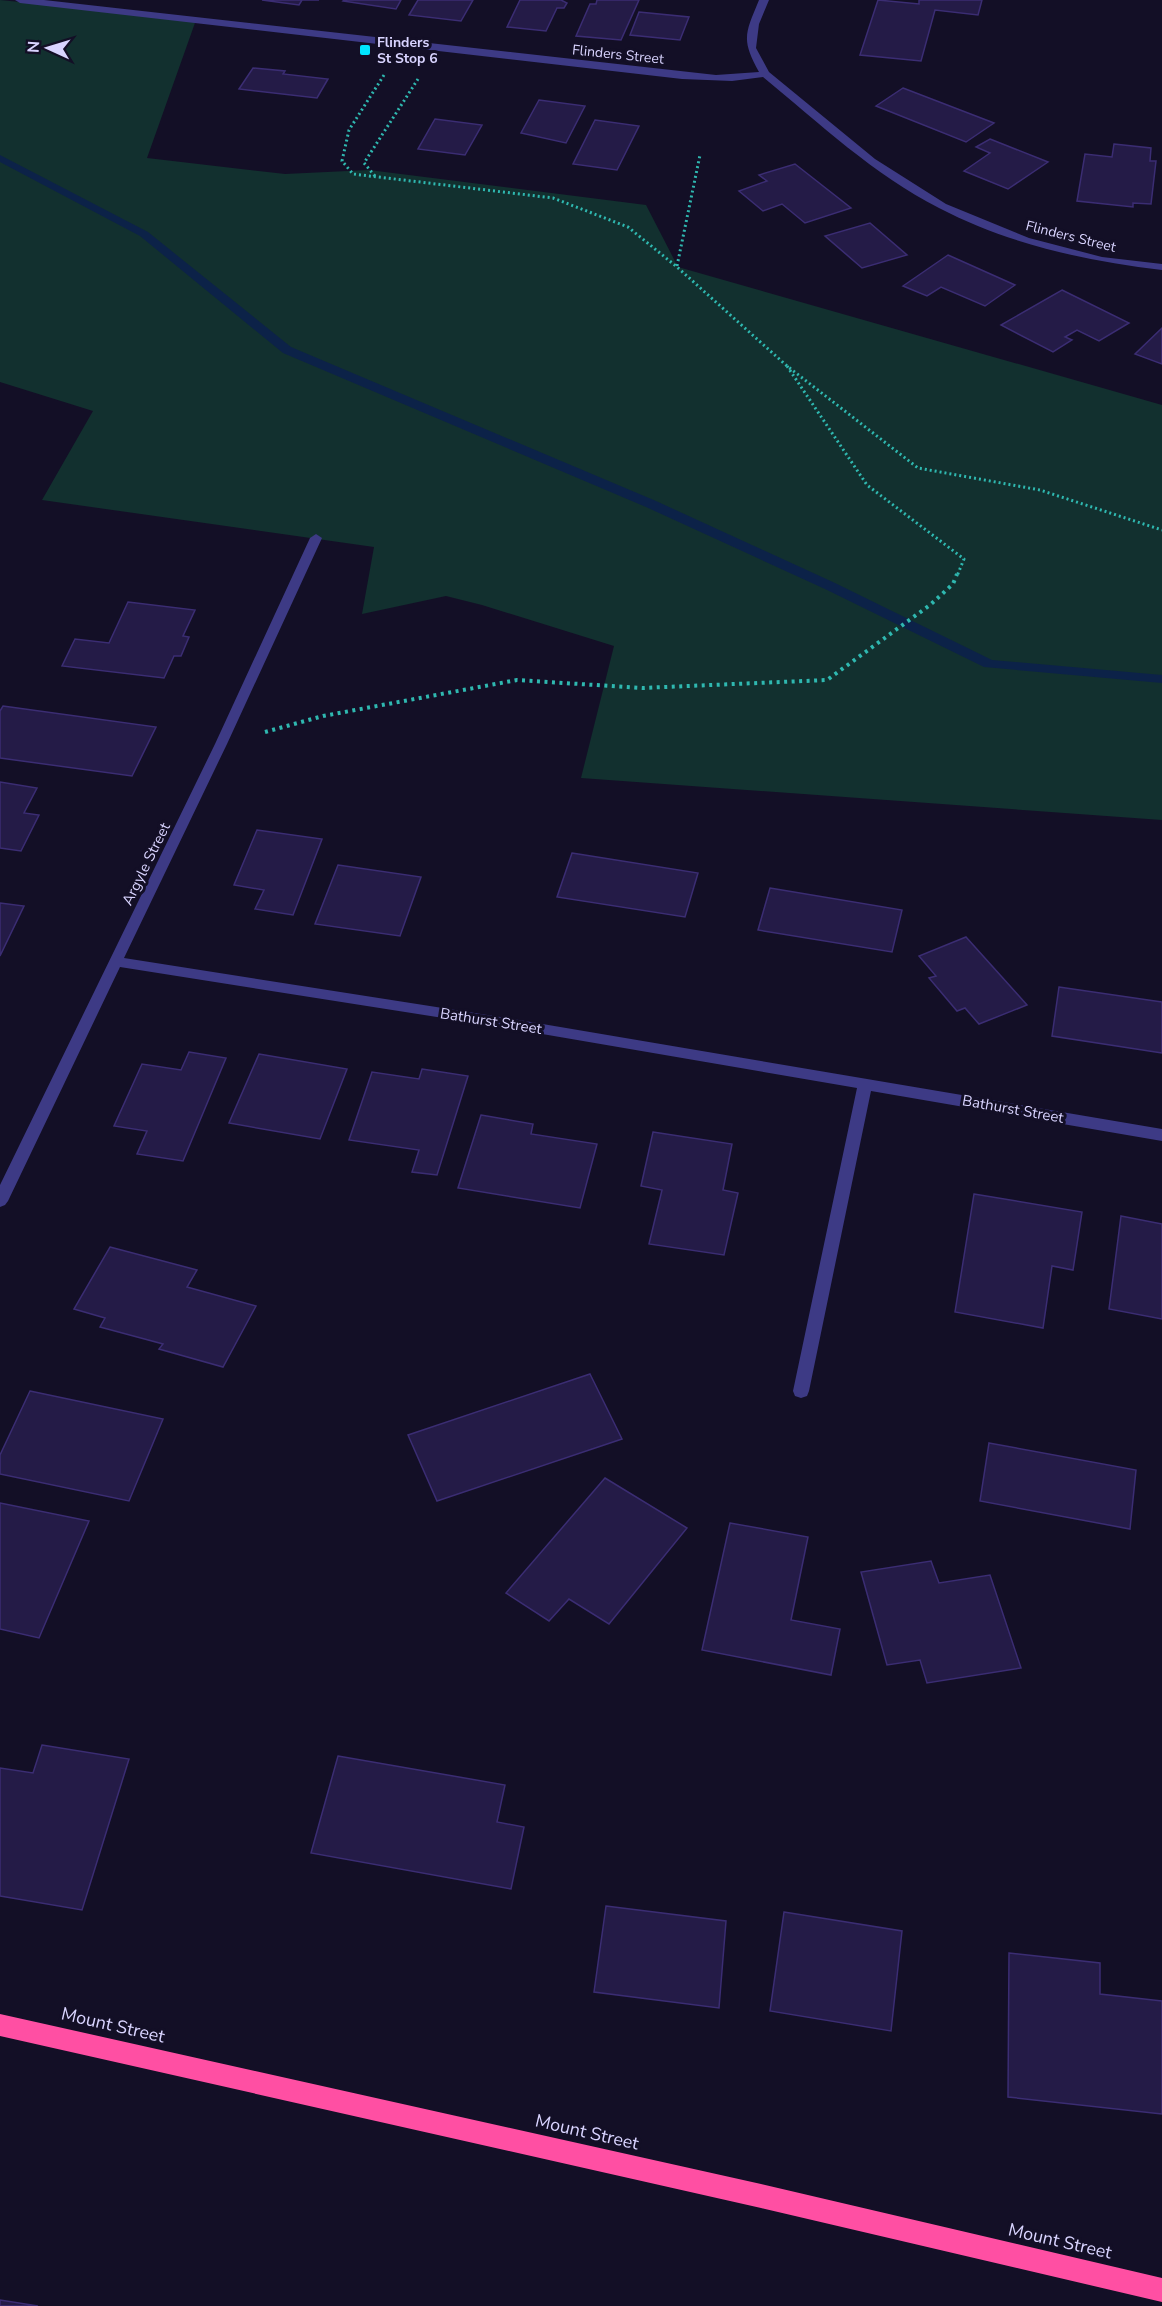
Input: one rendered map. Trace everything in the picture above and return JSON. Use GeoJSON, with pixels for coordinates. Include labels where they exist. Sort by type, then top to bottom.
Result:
{"type":"FeatureCollection","features":[{"type":"Feature","properties":{"kind":"highway","name":"Mount Street"},"geometry":{"type":"LineString","coordinates":[[0,2025],[749,2193],[1162,2290]]}},
{"type":"Feature","properties":{"kind":"street","name":"Flinders Street"},"geometry":{"type":"LineString","coordinates":[[20,0],[438,49],[717,78],[745,79],[765,74],[871,161],[942,206],[1025,240],[1102,260],[1162,267]]}},
{"type":"Feature","properties":{"kind":"street"},"geometry":{"type":"LineString","coordinates":[[764,0],[754,24],[751,48],[765,74]]}},
{"type":"Feature","properties":{"kind":"street","name":"Argyle Street"},"geometry":{"type":"LineString","coordinates":[[0,1201],[221,744],[316,538]]}},
{"type":"Feature","properties":{"kind":"street","name":"Bathurst Street"},"geometry":{"type":"LineString","coordinates":[[117,962],[865,1083],[1162,1135]]}},
{"type":"Feature","properties":{"kind":"street"},"geometry":{"type":"LineString","coordinates":[[801,1390],[865,1083]]}},
{"type":"Feature","properties":{"kind":"path"},"geometry":{"type":"LineString","coordinates":[[403,44],[349,130],[342,161],[353,174],[552,198],[628,227],[677,267],[787,366],[918,468],[1040,490],[1162,530]]}},
{"type":"Feature","properties":{"kind":"path"},"geometry":{"type":"LineString","coordinates":[[375,176],[364,163],[438,49]]}},
{"type":"Feature","properties":{"kind":"path"},"geometry":{"type":"LineString","coordinates":[[677,267],[700,155]]}},
{"type":"Feature","properties":{"kind":"path"},"geometry":{"type":"LineString","coordinates":[[221,744],[323,716],[517,680],[642,688],[827,680],[930,605],[953,584],[964,559],[867,485],[787,366]]}},
{"type":"Feature","properties":{"kind":"green space"},"geometry":{"type":"Polygon","coordinates":[[[0,0],[196,20],[147,158],[285,174],[369,170],[646,205],[678,267],[1162,405],[1162,820],[581,778],[614,646],[446,596],[362,614],[374,547],[42,500],[93,411],[0,382],[0,0]]]}},
{"type":"Feature","properties":{"kind":"building"},"geometry":{"type":"Polygon","coordinates":[[[262,0],[302,0],[299,5],[262,0]]]}},
{"type":"Feature","properties":{"kind":"building"},"geometry":{"type":"Polygon","coordinates":[[[344,0],[401,0],[396,9],[343,1],[344,0]]]}},
{"type":"Feature","properties":{"kind":"building"},"geometry":{"type":"Polygon","coordinates":[[[418,0],[473,0],[461,21],[409,15],[418,0]]]}},
{"type":"Feature","properties":{"kind":"building"},"geometry":{"type":"Polygon","coordinates":[[[520,0],[561,0],[567,3],[564,8],[557,8],[546,31],[507,27],[520,0]]]}},
{"type":"Feature","properties":{"kind":"building"},"geometry":{"type":"Polygon","coordinates":[[[597,0],[639,0],[621,40],[576,36],[590,4],[596,4],[597,0]]]}},
{"type":"Feature","properties":{"kind":"building"},"geometry":{"type":"Polygon","coordinates":[[[878,0],[919,4],[919,0],[982,0],[978,15],[935,10],[921,61],[860,55],[878,0]]]}},
{"type":"Feature","properties":{"kind":"building"},"geometry":{"type":"Polygon","coordinates":[[[639,12],[689,17],[680,40],[630,35],[639,12]]]}},
{"type":"Feature","properties":{"kind":"building"},"geometry":{"type":"Polygon","coordinates":[[[253,68],[328,79],[317,98],[239,89],[253,68]]]}},
{"type":"Feature","properties":{"kind":"building"},"geometry":{"type":"Polygon","coordinates":[[[903,88],[994,123],[966,142],[876,106],[903,88]]]}},
{"type":"Feature","properties":{"kind":"building"},"geometry":{"type":"Polygon","coordinates":[[[539,100],[585,106],[566,143],[521,133],[539,100]]]}},
{"type":"Feature","properties":{"kind":"building"},"geometry":{"type":"Polygon","coordinates":[[[435,119],[482,125],[465,155],[418,149],[435,119]]]}},
{"type":"Feature","properties":{"kind":"building"},"geometry":{"type":"Polygon","coordinates":[[[595,120],[639,126],[617,170],[573,164],[595,120]]]}},
{"type":"Feature","properties":{"kind":"building"},"geometry":{"type":"Polygon","coordinates":[[[990,139],[1048,162],[1008,189],[964,171],[990,153],[976,147],[990,139]]]}},
{"type":"Feature","properties":{"kind":"building"},"geometry":{"type":"Polygon","coordinates":[[[1114,144],[1151,148],[1150,161],[1156,161],[1151,204],[1133,203],[1133,207],[1077,201],[1085,154],[1112,157],[1114,144]]]}},
{"type":"Feature","properties":{"kind":"building"},"geometry":{"type":"Polygon","coordinates":[[[795,164],[851,208],[805,223],[782,204],[763,211],[739,191],[767,181],[759,175],[795,164]]]}},
{"type":"Feature","properties":{"kind":"building"},"geometry":{"type":"Polygon","coordinates":[[[870,223],[907,255],[862,268],[825,236],[870,223]]]}},
{"type":"Feature","properties":{"kind":"building"},"geometry":{"type":"Polygon","coordinates":[[[948,255],[1015,285],[985,306],[941,287],[927,296],[903,286],[948,255]]]}},
{"type":"Feature","properties":{"kind":"building"},"geometry":{"type":"Polygon","coordinates":[[[1062,290],[1129,323],[1099,341],[1077,330],[1065,337],[1072,340],[1053,352],[1001,325],[1062,290]]]}},
{"type":"Feature","properties":{"kind":"building"},"geometry":{"type":"Polygon","coordinates":[[[1162,328],[1162,364],[1135,354],[1162,328]]]}},
{"type":"Feature","properties":{"kind":"building"},"geometry":{"type":"Polygon","coordinates":[[[128,602],[195,610],[183,636],[189,637],[181,656],[174,656],[164,678],[62,666],[75,639],[109,643],[128,602]]]}},
{"type":"Feature","properties":{"kind":"building"},"geometry":{"type":"Polygon","coordinates":[[[3,706],[156,727],[132,776],[0,758],[0,711],[3,706]]]}},
{"type":"Feature","properties":{"kind":"building"},"geometry":{"type":"Polygon","coordinates":[[[0,782],[37,788],[24,813],[39,815],[21,851],[0,848],[0,782]]]}},
{"type":"Feature","properties":{"kind":"building"},"geometry":{"type":"Polygon","coordinates":[[[257,830],[322,839],[293,915],[255,909],[264,890],[234,885],[257,830]]]}},
{"type":"Feature","properties":{"kind":"building"},"geometry":{"type":"Polygon","coordinates":[[[572,853],[698,873],[685,917],[557,897],[572,853]]]}},
{"type":"Feature","properties":{"kind":"building"},"geometry":{"type":"Polygon","coordinates":[[[338,865],[421,877],[400,936],[315,924],[338,865]]]}},
{"type":"Feature","properties":{"kind":"building"},"geometry":{"type":"Polygon","coordinates":[[[770,888],[902,910],[892,952],[758,930],[770,888]]]}},
{"type":"Feature","properties":{"kind":"building"},"geometry":{"type":"Polygon","coordinates":[[[0,903],[24,906],[0,956],[0,903]]]}},
{"type":"Feature","properties":{"kind":"building"},"geometry":{"type":"Polygon","coordinates":[[[966,937],[1027,1005],[979,1024],[965,1008],[957,1011],[929,978],[936,976],[919,956],[966,937]]]}},
{"type":"Feature","properties":{"kind":"building"},"geometry":{"type":"Polygon","coordinates":[[[1059,987],[1162,1002],[1162,1053],[1052,1036],[1059,987]]]}},
{"type":"Feature","properties":{"kind":"building"},"geometry":{"type":"Polygon","coordinates":[[[189,1052],[226,1058],[183,1161],[137,1154],[147,1131],[114,1126],[142,1064],[181,1070],[189,1052]]]}},
{"type":"Feature","properties":{"kind":"building"},"geometry":{"type":"Polygon","coordinates":[[[259,1054],[347,1069],[320,1139],[229,1123],[259,1054]]]}},
{"type":"Feature","properties":{"kind":"building"},"geometry":{"type":"Polygon","coordinates":[[[422,1069],[468,1076],[437,1175],[412,1172],[419,1150],[349,1140],[372,1072],[419,1079],[422,1069]]]}},
{"type":"Feature","properties":{"kind":"building"},"geometry":{"type":"Polygon","coordinates":[[[481,1115],[533,1124],[531,1134],[597,1144],[580,1208],[458,1188],[481,1115]]]}},
{"type":"Feature","properties":{"kind":"building"},"geometry":{"type":"Polygon","coordinates":[[[653,1132],[732,1144],[723,1190],[738,1193],[724,1255],[649,1244],[662,1190],[641,1186],[653,1132]]]}},
{"type":"Feature","properties":{"kind":"building"},"geometry":{"type":"Polygon","coordinates":[[[974,1194],[1082,1212],[1073,1270],[1052,1266],[1043,1328],[955,1312],[974,1194]]]}},
{"type":"Feature","properties":{"kind":"building"},"geometry":{"type":"Polygon","coordinates":[[[1121,1216],[1162,1224],[1162,1319],[1109,1309],[1121,1216]]]}},
{"type":"Feature","properties":{"kind":"building"},"geometry":{"type":"Polygon","coordinates":[[[110,1247],[197,1270],[187,1287],[256,1306],[223,1367],[159,1349],[163,1344],[100,1327],[105,1318],[74,1309],[110,1247]]]}},
{"type":"Feature","properties":{"kind":"building"},"geometry":{"type":"Polygon","coordinates":[[[590,1374],[622,1439],[437,1501],[408,1435],[590,1374]]]}},
{"type":"Feature","properties":{"kind":"building"},"geometry":{"type":"Polygon","coordinates":[[[30,1391],[163,1419],[129,1501],[0,1474],[0,1455],[30,1391]]]}},
{"type":"Feature","properties":{"kind":"building"},"geometry":{"type":"Polygon","coordinates":[[[989,1443],[1136,1470],[1130,1529],[980,1501],[989,1443]]]}},
{"type":"Feature","properties":{"kind":"building"},"geometry":{"type":"Polygon","coordinates":[[[605,1478],[687,1528],[609,1624],[569,1599],[549,1621],[506,1593],[605,1478]]]}},
{"type":"Feature","properties":{"kind":"building"},"geometry":{"type":"Polygon","coordinates":[[[0,1503],[89,1521],[39,1638],[0,1629],[0,1503]]]}},
{"type":"Feature","properties":{"kind":"building"},"geometry":{"type":"Polygon","coordinates":[[[730,1523],[808,1537],[791,1620],[840,1629],[831,1675],[702,1650],[730,1523]]]}},
{"type":"Feature","properties":{"kind":"building"},"geometry":{"type":"Polygon","coordinates":[[[931,1561],[939,1583],[990,1575],[1021,1668],[927,1683],[920,1660],[887,1665],[861,1572],[931,1561]]]}},
{"type":"Feature","properties":{"kind":"building"},"geometry":{"type":"Polygon","coordinates":[[[42,1745],[129,1759],[82,1910],[0,1896],[0,1768],[33,1773],[42,1745]]]}},
{"type":"Feature","properties":{"kind":"building"},"geometry":{"type":"Polygon","coordinates":[[[338,1756],[505,1785],[497,1822],[524,1827],[511,1889],[311,1853],[338,1756]]]}},
{"type":"Feature","properties":{"kind":"building"},"geometry":{"type":"Polygon","coordinates":[[[606,1906],[726,1921],[719,2008],[594,1992],[606,1906]]]}},
{"type":"Feature","properties":{"kind":"building"},"geometry":{"type":"Polygon","coordinates":[[[784,1912],[902,1931],[891,2031],[770,2011],[784,1912]]]}},
{"type":"Feature","properties":{"kind":"building"},"geometry":{"type":"Polygon","coordinates":[[[1009,1953],[1100,1963],[1100,1994],[1162,2001],[1162,2114],[1008,2097],[1009,1953]]]}},
{"type":"Feature","properties":{"kind":"building"},"geometry":{"type":"Polygon","coordinates":[[[0,2300],[38,2306],[0,2306],[0,2300]]]}},
{"type":"Feature","properties":{"kind":"waterway"},"geometry":{"type":"LineString","coordinates":[[0,158],[144,234],[287,350],[651,504],[830,586],[989,664],[1162,679]]}},
{"type":"Feature","properties":{"kind":"place","name":"Flinders St Stop 6"},"geometry":{"type":"Point","coordinates":[365,50]}}]}
